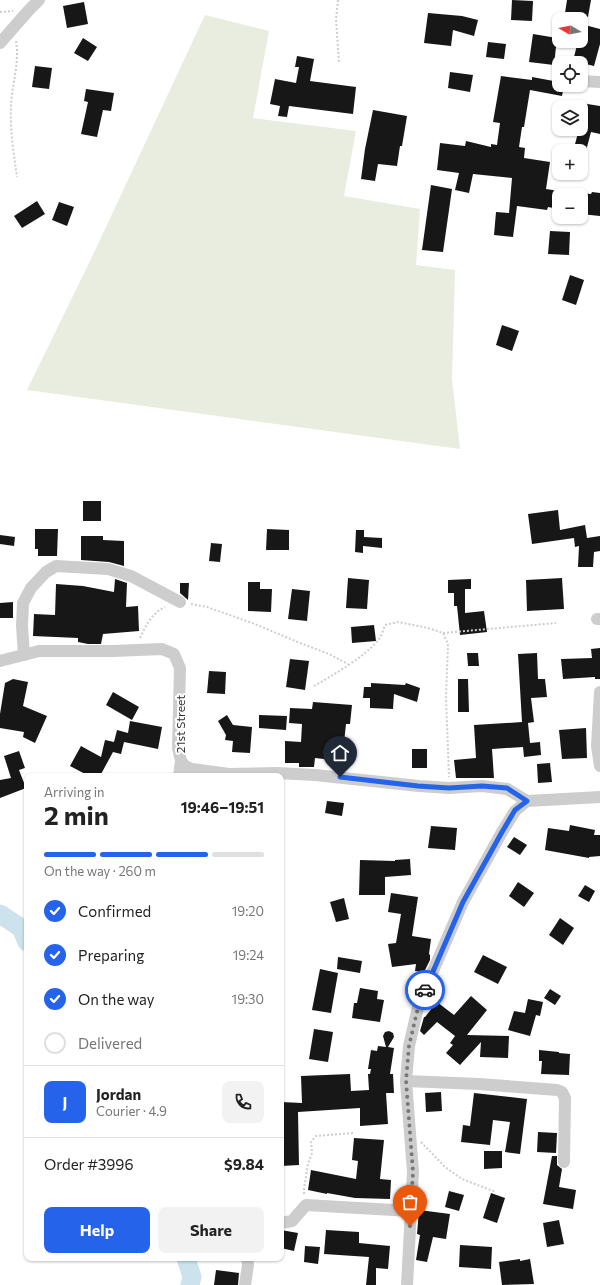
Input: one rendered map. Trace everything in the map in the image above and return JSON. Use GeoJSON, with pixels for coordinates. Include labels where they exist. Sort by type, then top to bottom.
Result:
{"type":"FeatureCollection","features":[{"type":"Feature","properties":{"kind":"street"},"geometry":{"type":"LineString","coordinates":[[0,43],[28,10],[39,0]]}},
{"type":"Feature","properties":{"kind":"street"},"geometry":{"type":"LineString","coordinates":[[588,81],[600,82]]}},
{"type":"Feature","properties":{"kind":"street"},"geometry":{"type":"LineString","coordinates":[[24,655],[22,626],[23,603],[31,588],[46,572],[56,566],[108,570],[131,576],[180,602]]}},
{"type":"Feature","properties":{"kind":"street","name":"21st Street"},"geometry":{"type":"LineString","coordinates":[[0,662],[39,651],[162,650],[174,654],[180,668],[178,748],[181,761],[185,766],[192,769],[222,773]]}},
{"type":"Feature","properties":{"kind":"street"},"geometry":{"type":"LineString","coordinates":[[600,692],[598,745],[600,766]]}},
{"type":"Feature","properties":{"kind":"street"},"geometry":{"type":"LineString","coordinates":[[179,773],[181,761]]}},
{"type":"Feature","properties":{"kind":"street","name":"21st Street"},"geometry":{"type":"LineString","coordinates":[[284,773],[315,775],[418,786],[449,788],[482,786],[507,788],[527,801]]}},
{"type":"Feature","properties":{"kind":"street"},"geometry":{"type":"LineString","coordinates":[[407,1285],[413,1172],[406,1081],[409,1046],[419,1003],[463,902],[515,810],[527,801],[600,797]]}},
{"type":"Feature","properties":{"kind":"street"},"geometry":{"type":"LineString","coordinates":[[406,1081],[479,1084],[557,1090],[562,1092],[565,1098],[564,1162]]}},
{"type":"Feature","properties":{"kind":"street"},"geometry":{"type":"LineString","coordinates":[[284,1222],[292,1221],[306,1205],[412,1211]]}},
{"type":"Feature","properties":{"kind":"street"},"geometry":{"type":"LineString","coordinates":[[245,1285],[247,1261]]}},
{"type":"Feature","properties":{"kind":"path"},"geometry":{"type":"LineString","coordinates":[[338,0],[336,19],[339,63]]}},
{"type":"Feature","properties":{"kind":"path"},"geometry":{"type":"LineString","coordinates":[[14,27],[18,51],[10,122],[17,177]]}},
{"type":"Feature","properties":{"kind":"path"},"geometry":{"type":"LineString","coordinates":[[135,650],[154,614],[163,607],[180,602],[207,607],[255,624],[329,654],[348,664]]}},
{"type":"Feature","properties":{"kind":"path"},"geometry":{"type":"LineString","coordinates":[[314,686],[331,677],[365,653],[380,638],[385,625],[398,622],[428,628],[443,633],[556,623]]}},
{"type":"Feature","properties":{"kind":"path"},"geometry":{"type":"LineString","coordinates":[[443,633],[448,644],[446,697],[449,788]]}},
{"type":"Feature","properties":{"kind":"path"},"geometry":{"type":"LineString","coordinates":[[410,1132],[425,1145],[445,1167],[462,1180],[496,1192]]}},
{"type":"Feature","properties":{"kind":"path"},"geometry":{"type":"LineString","coordinates":[[306,1205],[304,1190],[308,1164],[312,1153],[311,1142],[316,1136],[353,1133]]}},
{"type":"Feature","properties":{"kind":"shaded area"},"geometry":{"type":"Polygon","coordinates":[[[205,15],[269,31],[253,118],[356,131],[344,196],[420,209],[416,265],[455,270],[452,379],[460,449],[27,390],[91,259],[205,15]]]}},
{"type":"Feature","properties":{"kind":"building"},"geometry":{"type":"Polygon","coordinates":[[[512,0],[533,1],[532,21],[511,20],[512,0]]]}},
{"type":"Feature","properties":{"kind":"building"},"geometry":{"type":"Polygon","coordinates":[[[567,0],[591,0],[588,17],[588,12],[565,12],[567,0]]]}},
{"type":"Feature","properties":{"kind":"building"},"geometry":{"type":"Polygon","coordinates":[[[84,2],[88,24],[67,28],[63,6],[84,2]]]}},
{"type":"Feature","properties":{"kind":"building"},"geometry":{"type":"Polygon","coordinates":[[[428,13],[462,16],[478,20],[474,36],[453,30],[451,46],[424,43],[428,13]]]}},
{"type":"Feature","properties":{"kind":"building"},"geometry":{"type":"Polygon","coordinates":[[[588,26],[600,29],[600,44],[594,66],[588,65],[588,56],[574,56],[576,48],[588,48],[588,26]]]}},
{"type":"Feature","properties":{"kind":"building"},"geometry":{"type":"Polygon","coordinates":[[[533,34],[552,37],[552,48],[556,48],[555,56],[552,56],[552,65],[529,62],[533,34]]]}},
{"type":"Feature","properties":{"kind":"building"},"geometry":{"type":"Polygon","coordinates":[[[83,38],[97,47],[88,61],[74,53],[83,38]]]}},
{"type":"Feature","properties":{"kind":"building"},"geometry":{"type":"Polygon","coordinates":[[[488,42],[506,44],[504,59],[486,57],[488,42]]]}},
{"type":"Feature","properties":{"kind":"building"},"geometry":{"type":"Polygon","coordinates":[[[297,56],[314,59],[310,81],[356,87],[353,114],[289,106],[287,117],[278,116],[280,106],[270,104],[275,79],[296,83],[299,67],[295,67],[297,56]]]}},
{"type":"Feature","properties":{"kind":"building"},"geometry":{"type":"Polygon","coordinates":[[[35,66],[52,68],[49,89],[32,87],[35,66]]]}},
{"type":"Feature","properties":{"kind":"building"},"geometry":{"type":"Polygon","coordinates":[[[450,72],[473,75],[470,92],[448,88],[450,72]]]}},
{"type":"Feature","properties":{"kind":"building"},"geometry":{"type":"Polygon","coordinates":[[[501,76],[532,80],[532,77],[552,81],[552,92],[563,92],[562,96],[530,90],[519,147],[525,148],[524,158],[550,162],[546,189],[552,190],[552,208],[548,207],[547,210],[517,206],[513,237],[494,235],[496,212],[509,213],[512,178],[473,174],[469,193],[455,190],[459,173],[437,170],[440,143],[465,146],[466,141],[491,147],[491,144],[497,145],[500,123],[493,122],[501,76]]]}},
{"type":"Feature","properties":{"kind":"building"},"geometry":{"type":"Polygon","coordinates":[[[86,89],[114,93],[111,111],[103,110],[97,137],[81,134],[88,102],[84,101],[86,89]]]}},
{"type":"Feature","properties":{"kind":"building"},"geometry":{"type":"Polygon","coordinates":[[[588,104],[600,106],[600,134],[591,132],[588,144],[575,144],[577,136],[588,136],[588,104]]]}},
{"type":"Feature","properties":{"kind":"building"},"geometry":{"type":"Polygon","coordinates":[[[373,110],[407,116],[397,166],[378,164],[375,181],[361,179],[373,110]]]}},
{"type":"Feature","properties":{"kind":"building"},"geometry":{"type":"Polygon","coordinates":[[[431,185],[452,189],[443,252],[422,250],[431,185]]]}},
{"type":"Feature","properties":{"kind":"building"},"geometry":{"type":"Polygon","coordinates":[[[592,192],[600,193],[600,216],[588,215],[588,194],[591,194],[592,192]]]}},
{"type":"Feature","properties":{"kind":"building"},"geometry":{"type":"Polygon","coordinates":[[[37,201],[45,214],[22,228],[14,216],[37,201]]]}},
{"type":"Feature","properties":{"kind":"building"},"geometry":{"type":"Polygon","coordinates":[[[59,202],[74,207],[67,226],[52,220],[59,202]]]}},
{"type":"Feature","properties":{"kind":"building"},"geometry":{"type":"Polygon","coordinates":[[[550,231],[570,232],[569,255],[548,254],[550,231]]]}},
{"type":"Feature","properties":{"kind":"building"},"geometry":{"type":"Polygon","coordinates":[[[570,275],[584,280],[576,305],[562,300],[570,275]]]}},
{"type":"Feature","properties":{"kind":"building"},"geometry":{"type":"Polygon","coordinates":[[[502,325],[519,331],[512,351],[496,345],[502,325]]]}},
{"type":"Feature","properties":{"kind":"building"},"geometry":{"type":"Polygon","coordinates":[[[83,501],[101,501],[101,521],[83,521],[83,501]]]}},
{"type":"Feature","properties":{"kind":"building"},"geometry":{"type":"Polygon","coordinates":[[[558,510],[560,530],[585,525],[587,538],[600,536],[600,551],[594,552],[593,567],[578,567],[579,546],[575,547],[574,538],[532,544],[528,514],[558,510]]]}},
{"type":"Feature","properties":{"kind":"building"},"geometry":{"type":"Polygon","coordinates":[[[35,529],[58,529],[57,556],[38,556],[38,549],[35,549],[35,529]]]}},
{"type":"Feature","properties":{"kind":"building"},"geometry":{"type":"Polygon","coordinates":[[[267,529],[289,530],[289,550],[266,550],[267,529]]]}},
{"type":"Feature","properties":{"kind":"building"},"geometry":{"type":"Polygon","coordinates":[[[356,530],[364,530],[364,537],[382,538],[382,548],[363,546],[363,553],[355,552],[356,530]]]}},
{"type":"Feature","properties":{"kind":"building"},"geometry":{"type":"Polygon","coordinates":[[[0,535],[15,537],[14,546],[0,544],[0,535]]]}},
{"type":"Feature","properties":{"kind":"building"},"geometry":{"type":"Polygon","coordinates":[[[81,536],[103,536],[103,540],[124,541],[124,566],[109,562],[81,560],[81,536]]]}},
{"type":"Feature","properties":{"kind":"building"},"geometry":{"type":"Polygon","coordinates":[[[211,543],[222,544],[220,562],[209,561],[211,543]]]}},
{"type":"Feature","properties":{"kind":"building"},"geometry":{"type":"Polygon","coordinates":[[[348,578],[369,580],[367,609],[346,608],[348,578]]]}},
{"type":"Feature","properties":{"kind":"building"},"geometry":{"type":"Polygon","coordinates":[[[562,578],[564,609],[527,611],[526,580],[562,578]]]}},
{"type":"Feature","properties":{"kind":"building"},"geometry":{"type":"Polygon","coordinates":[[[115,579],[127,583],[126,607],[138,606],[139,631],[103,634],[101,644],[78,642],[78,638],[33,636],[34,614],[55,615],[56,584],[83,586],[114,592],[115,579]]]}},
{"type":"Feature","properties":{"kind":"building"},"geometry":{"type":"Polygon","coordinates":[[[471,579],[471,589],[465,589],[465,613],[484,611],[487,632],[460,635],[457,606],[454,606],[454,593],[448,593],[448,580],[471,579]]]}},
{"type":"Feature","properties":{"kind":"building"},"geometry":{"type":"Polygon","coordinates":[[[248,582],[260,582],[260,589],[272,589],[271,612],[248,611],[248,582]]]}},
{"type":"Feature","properties":{"kind":"building"},"geometry":{"type":"Polygon","coordinates":[[[180,583],[189,583],[188,600],[180,593],[180,583]]]}},
{"type":"Feature","properties":{"kind":"building"},"geometry":{"type":"Polygon","coordinates":[[[292,589],[310,591],[307,621],[288,619],[292,589]]]}},
{"type":"Feature","properties":{"kind":"building"},"geometry":{"type":"Polygon","coordinates":[[[13,602],[13,618],[0,618],[0,603],[13,602]]]}},
{"type":"Feature","properties":{"kind":"building"},"geometry":{"type":"Polygon","coordinates":[[[374,625],[376,641],[352,643],[351,627],[374,625]]]}},
{"type":"Feature","properties":{"kind":"building"},"geometry":{"type":"Polygon","coordinates":[[[600,648],[600,679],[595,679],[595,677],[563,679],[561,659],[592,658],[591,649],[600,648]]]}},
{"type":"Feature","properties":{"kind":"building"},"geometry":{"type":"Polygon","coordinates":[[[467,653],[478,653],[479,666],[468,666],[467,653]]]}},
{"type":"Feature","properties":{"kind":"building"},"geometry":{"type":"Polygon","coordinates":[[[537,653],[538,679],[545,679],[547,697],[531,698],[534,722],[528,723],[530,743],[540,742],[541,755],[524,757],[523,747],[492,749],[494,778],[456,778],[454,760],[476,758],[474,725],[522,722],[518,654],[537,653]]]}},
{"type":"Feature","properties":{"kind":"building"},"geometry":{"type":"Polygon","coordinates":[[[290,659],[309,661],[305,690],[286,687],[290,659]]]}},
{"type":"Feature","properties":{"kind":"building"},"geometry":{"type":"Polygon","coordinates":[[[209,671],[226,672],[225,694],[207,693],[209,671]]]}},
{"type":"Feature","properties":{"kind":"building"},"geometry":{"type":"Polygon","coordinates":[[[13,679],[28,682],[23,706],[47,716],[35,743],[23,737],[24,732],[0,728],[0,714],[5,683],[13,679]]]}},
{"type":"Feature","properties":{"kind":"building"},"geometry":{"type":"Polygon","coordinates":[[[458,679],[468,679],[469,712],[458,712],[458,679]]]}},
{"type":"Feature","properties":{"kind":"building"},"geometry":{"type":"Polygon","coordinates":[[[371,683],[405,685],[406,683],[420,688],[417,702],[394,694],[393,709],[370,708],[370,698],[363,698],[364,687],[371,687],[371,683]]]}},
{"type":"Feature","properties":{"kind":"building"},"geometry":{"type":"Polygon","coordinates":[[[113,692],[139,707],[132,720],[106,705],[113,692]]]}},
{"type":"Feature","properties":{"kind":"building"},"geometry":{"type":"Polygon","coordinates":[[[313,702],[352,705],[350,724],[346,724],[342,761],[315,758],[314,767],[299,767],[299,763],[285,763],[285,741],[301,742],[302,724],[289,723],[290,708],[312,709],[313,702]]]}},
{"type":"Feature","properties":{"kind":"building"},"geometry":{"type":"Polygon","coordinates":[[[227,715],[233,725],[252,727],[250,753],[232,752],[233,741],[225,740],[226,735],[218,721],[227,715]]]}},
{"type":"Feature","properties":{"kind":"building"},"geometry":{"type":"Polygon","coordinates":[[[259,715],[287,716],[286,730],[259,728],[259,715]]]}},
{"type":"Feature","properties":{"kind":"building"},"geometry":{"type":"Polygon","coordinates":[[[130,721],[162,727],[158,749],[124,742],[121,754],[113,752],[102,773],[83,773],[70,766],[81,746],[101,757],[105,740],[114,742],[117,730],[128,733],[130,721]]]}},
{"type":"Feature","properties":{"kind":"building"},"geometry":{"type":"Polygon","coordinates":[[[586,728],[587,758],[562,759],[559,730],[586,728]]]}},
{"type":"Feature","properties":{"kind":"building"},"geometry":{"type":"Polygon","coordinates":[[[412,749],[427,749],[427,768],[412,768],[412,749]]]}},
{"type":"Feature","properties":{"kind":"building"},"geometry":{"type":"Polygon","coordinates":[[[19,751],[25,768],[19,770],[24,783],[24,789],[0,798],[0,780],[11,778],[4,756],[19,751]]]}},
{"type":"Feature","properties":{"kind":"building"},"geometry":{"type":"Polygon","coordinates":[[[550,763],[552,782],[538,783],[537,764],[550,763]]]}},
{"type":"Feature","properties":{"kind":"building"},"geometry":{"type":"Polygon","coordinates":[[[327,801],[344,803],[342,816],[325,813],[327,801]]]}},
{"type":"Feature","properties":{"kind":"building"},"geometry":{"type":"Polygon","coordinates":[[[570,825],[595,830],[594,835],[600,835],[600,856],[589,858],[545,850],[548,828],[569,831],[570,825]]]}},
{"type":"Feature","properties":{"kind":"building"},"geometry":{"type":"Polygon","coordinates":[[[431,826],[457,828],[455,850],[428,848],[431,826]]]}},
{"type":"Feature","properties":{"kind":"building"},"geometry":{"type":"Polygon","coordinates":[[[514,837],[527,845],[520,855],[507,847],[514,837]]]}},
{"type":"Feature","properties":{"kind":"building"},"geometry":{"type":"Polygon","coordinates":[[[410,859],[411,875],[385,877],[385,895],[359,895],[360,860],[395,861],[410,859]]]}},
{"type":"Feature","properties":{"kind":"building"},"geometry":{"type":"Polygon","coordinates":[[[518,882],[534,893],[524,907],[509,896],[518,882]]]}},
{"type":"Feature","properties":{"kind":"building"},"geometry":{"type":"Polygon","coordinates":[[[585,885],[595,891],[589,902],[578,896],[585,885]]]}},
{"type":"Feature","properties":{"kind":"building"},"geometry":{"type":"Polygon","coordinates":[[[391,893],[418,897],[412,936],[431,939],[429,954],[430,960],[424,972],[415,971],[416,964],[392,967],[388,944],[396,943],[401,914],[388,912],[391,893]]]}},
{"type":"Feature","properties":{"kind":"building"},"geometry":{"type":"Polygon","coordinates":[[[344,898],[349,919],[336,922],[330,902],[344,898]]]}},
{"type":"Feature","properties":{"kind":"building"},"geometry":{"type":"Polygon","coordinates":[[[560,918],[574,928],[563,945],[549,935],[560,918]]]}},
{"type":"Feature","properties":{"kind":"building"},"geometry":{"type":"Polygon","coordinates":[[[483,955],[507,967],[498,984],[474,972],[483,955]]]}},
{"type":"Feature","properties":{"kind":"building"},"geometry":{"type":"Polygon","coordinates":[[[338,957],[362,961],[360,973],[337,969],[338,957]]]}},
{"type":"Feature","properties":{"kind":"building"},"geometry":{"type":"Polygon","coordinates":[[[320,969],[338,973],[331,1013],[312,1010],[320,969]]]}},
{"type":"Feature","properties":{"kind":"building"},"geometry":{"type":"Polygon","coordinates":[[[360,988],[378,991],[377,999],[384,1000],[380,1022],[352,1018],[354,1003],[357,1003],[360,988]]]}},
{"type":"Feature","properties":{"kind":"building"},"geometry":{"type":"Polygon","coordinates":[[[550,989],[561,996],[555,1005],[544,998],[550,989]]]}},
{"type":"Feature","properties":{"kind":"building"},"geometry":{"type":"Polygon","coordinates":[[[471,996],[487,1010],[467,1035],[509,1036],[508,1058],[480,1057],[481,1042],[460,1065],[446,1053],[453,1045],[450,1043],[455,1036],[437,1022],[424,1035],[420,1031],[424,1017],[437,1002],[454,1015],[471,996]]]}},
{"type":"Feature","properties":{"kind":"building"},"geometry":{"type":"Polygon","coordinates":[[[528,999],[543,1002],[540,1016],[536,1015],[530,1036],[508,1030],[514,1011],[525,1013],[528,999]]]}},
{"type":"Feature","properties":{"kind":"building"},"geometry":{"type":"Polygon","coordinates":[[[314,1029],[333,1032],[328,1062],[309,1059],[314,1029]]]}},
{"type":"Feature","properties":{"kind":"building"},"geometry":{"type":"Polygon","coordinates":[[[389,1031],[393,1033],[394,1037],[388,1047],[394,1048],[390,1074],[393,1074],[394,1093],[386,1093],[388,1124],[360,1126],[360,1108],[298,1112],[299,1165],[284,1166],[284,1102],[302,1103],[301,1076],[350,1074],[351,1091],[369,1090],[368,1074],[370,1074],[371,1069],[368,1069],[371,1050],[377,1051],[378,1046],[386,1047],[383,1036],[385,1032],[389,1031]]]}},
{"type":"Feature","properties":{"kind":"building"},"geometry":{"type":"Polygon","coordinates":[[[539,1050],[570,1054],[569,1075],[541,1074],[542,1061],[539,1061],[539,1050]]]}},
{"type":"Feature","properties":{"kind":"building"},"geometry":{"type":"Polygon","coordinates":[[[441,1092],[442,1111],[426,1112],[425,1093],[441,1092]]]}},
{"type":"Feature","properties":{"kind":"building"},"geometry":{"type":"Polygon","coordinates":[[[474,1093],[527,1099],[520,1154],[505,1152],[510,1122],[493,1120],[490,1145],[461,1142],[463,1125],[470,1126],[474,1093]]]}},
{"type":"Feature","properties":{"kind":"building"},"geometry":{"type":"Polygon","coordinates":[[[538,1132],[557,1133],[556,1153],[537,1152],[538,1132]]]}},
{"type":"Feature","properties":{"kind":"building"},"geometry":{"type":"Polygon","coordinates":[[[354,1138],[384,1140],[380,1179],[391,1180],[390,1199],[355,1198],[308,1190],[311,1170],[356,1179],[358,1161],[352,1160],[354,1138]]]}},
{"type":"Feature","properties":{"kind":"building"},"geometry":{"type":"Polygon","coordinates":[[[484,1151],[502,1151],[502,1168],[484,1169],[484,1151]]]}},
{"type":"Feature","properties":{"kind":"building"},"geometry":{"type":"Polygon","coordinates":[[[552,1156],[557,1156],[557,1165],[562,1169],[559,1187],[576,1190],[573,1209],[543,1204],[552,1156]]]}},
{"type":"Feature","properties":{"kind":"building"},"geometry":{"type":"Polygon","coordinates":[[[449,1191],[464,1195],[459,1211],[445,1207],[449,1191]]]}},
{"type":"Feature","properties":{"kind":"building"},"geometry":{"type":"Polygon","coordinates":[[[491,1193],[505,1198],[497,1223],[483,1218],[491,1193]]]}},
{"type":"Feature","properties":{"kind":"building"},"geometry":{"type":"Polygon","coordinates":[[[419,1210],[450,1214],[446,1239],[433,1237],[427,1262],[416,1260],[420,1235],[417,1234],[419,1210]]]}},
{"type":"Feature","properties":{"kind":"building"},"geometry":{"type":"Polygon","coordinates":[[[559,1220],[564,1244],[547,1247],[543,1223],[559,1220]]]}},
{"type":"Feature","properties":{"kind":"building"},"geometry":{"type":"Polygon","coordinates":[[[326,1230],[359,1232],[359,1243],[390,1246],[388,1269],[376,1268],[376,1285],[366,1285],[369,1257],[324,1254],[326,1230]]]}},
{"type":"Feature","properties":{"kind":"building"},"geometry":{"type":"Polygon","coordinates":[[[284,1231],[298,1233],[294,1251],[284,1249],[284,1231]]]}},
{"type":"Feature","properties":{"kind":"building"},"geometry":{"type":"Polygon","coordinates":[[[460,1245],[492,1247],[491,1269],[459,1267],[460,1245]]]}},
{"type":"Feature","properties":{"kind":"building"},"geometry":{"type":"Polygon","coordinates":[[[305,1246],[320,1247],[318,1264],[304,1262],[305,1246]]]}},
{"type":"Feature","properties":{"kind":"building"},"geometry":{"type":"Polygon","coordinates":[[[520,1259],[520,1261],[530,1259],[534,1284],[502,1285],[499,1262],[520,1259]]]}},
{"type":"Feature","properties":{"kind":"building"},"geometry":{"type":"Polygon","coordinates":[[[216,1270],[239,1273],[238,1285],[214,1285],[216,1270]]]}},
{"type":"Feature","properties":{"kind":"waterway"},"geometry":{"type":"LineString","coordinates":[[0,914],[21,928],[24,935]]}},
{"type":"Feature","properties":{"kind":"waterway"},"geometry":{"type":"LineString","coordinates":[[187,1261],[192,1277],[190,1285]]}},
{"type":"Feature","properties":{"kind":"way so far"},"geometry":{"type":"LineString","coordinates":[[410,1226],[413,1172],[406,1081],[409,1046],[419,1003],[425,990]]}},
{"type":"Feature","properties":{"kind":"route"},"geometry":{"type":"LineString","coordinates":[[340,777],[418,786],[449,788],[482,786],[507,788],[527,801],[515,810],[463,902],[425,990]]}}]}
